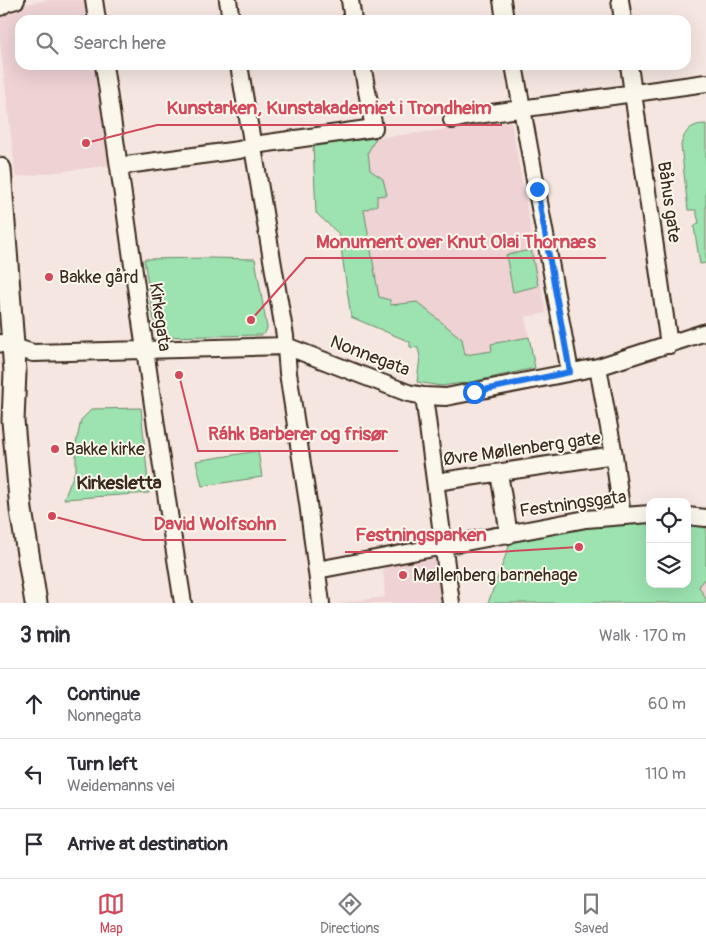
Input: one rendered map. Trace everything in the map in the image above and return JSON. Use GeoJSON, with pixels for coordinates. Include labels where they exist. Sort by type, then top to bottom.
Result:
{"type":"FeatureCollection","features":[{"type":"Feature","properties":{"kind":"main road"},"geometry":{"type":"LineString","coordinates":[[0,169],[7,345],[25,421],[48,603]]}},
{"type":"Feature","properties":{"kind":"main road"},"geometry":{"type":"LineString","coordinates":[[15,379],[13,421],[21,510],[36,603]]}},
{"type":"Feature","properties":{"kind":"street"},"geometry":{"type":"LineString","coordinates":[[0,7],[15,0]]}},
{"type":"Feature","properties":{"kind":"street"},"geometry":{"type":"LineString","coordinates":[[94,0],[96,15]]}},
{"type":"Feature","properties":{"kind":"street"},"geometry":{"type":"LineString","coordinates":[[228,0],[230,15]]}},
{"type":"Feature","properties":{"kind":"street"},"geometry":{"type":"LineString","coordinates":[[350,0],[353,15]]}},
{"type":"Feature","properties":{"kind":"street"},"geometry":{"type":"LineString","coordinates":[[502,0],[504,15]]}},
{"type":"Feature","properties":{"kind":"street"},"geometry":{"type":"LineString","coordinates":[[620,0],[622,15]]}},
{"type":"Feature","properties":{"kind":"street","name":"Kirkegata"},"geometry":{"type":"LineString","coordinates":[[105,70],[144,351],[161,450],[183,603]]}},
{"type":"Feature","properties":{"kind":"street"},"geometry":{"type":"LineString","coordinates":[[240,70],[286,346],[288,372],[321,603]]}},
{"type":"Feature","properties":{"kind":"street"},"geometry":{"type":"LineString","coordinates":[[119,166],[239,150],[252,146],[374,128],[363,70]]}},
{"type":"Feature","properties":{"kind":"street"},"geometry":{"type":"LineString","coordinates":[[515,70],[570,372]]}},
{"type":"Feature","properties":{"kind":"street","name":"Båhus gate"},"geometry":{"type":"LineString","coordinates":[[630,70],[669,345]]}},
{"type":"Feature","properties":{"kind":"street"},"geometry":{"type":"LineString","coordinates":[[452,120],[706,83]]}},
{"type":"Feature","properties":{"kind":"street","name":"Nonnegata"},"geometry":{"type":"LineString","coordinates":[[7,345],[33,353],[286,346],[408,393],[446,397],[598,367],[706,332]]}},
{"type":"Feature","properties":{"kind":"street"},"geometry":{"type":"LineString","coordinates":[[598,367],[614,455],[622,516]]}},
{"type":"Feature","properties":{"kind":"street","name":"Øvre Møllenberg gate"},"geometry":{"type":"LineString","coordinates":[[424,396],[451,603]]}},
{"type":"Feature","properties":{"kind":"street","name":"Øvre Møllenberg gate"},"geometry":{"type":"LineString","coordinates":[[436,482],[614,455]]}},
{"type":"Feature","properties":{"kind":"street"},"geometry":{"type":"LineString","coordinates":[[499,473],[509,535]]}},
{"type":"Feature","properties":{"kind":"street","name":"Festningsgata"},"geometry":{"type":"LineString","coordinates":[[443,547],[586,520],[646,514]]}},
{"type":"Feature","properties":{"kind":"street"},"geometry":{"type":"LineString","coordinates":[[317,570],[443,547]]}},
{"type":"Feature","properties":{"kind":"shaded area"},"geometry":{"type":"Polygon","coordinates":[[[48,0],[87,0],[89,10],[86,15],[15,15],[15,70],[95,70],[106,146],[110,150],[112,165],[16,177],[0,42],[0,12],[5,8],[48,0]]]}},
{"type":"Feature","properties":{"kind":"shaded area"},"geometry":{"type":"Polygon","coordinates":[[[511,122],[546,313],[525,317],[529,337],[492,344],[492,351],[465,355],[391,306],[390,300],[379,297],[364,210],[377,205],[376,196],[386,195],[383,179],[370,171],[368,152],[376,138],[511,122]]]}},
{"type":"Feature","properties":{"kind":"shaded area"},"geometry":{"type":"Polygon","coordinates":[[[438,553],[442,603],[337,603],[385,597],[383,562],[438,553]]]}},
{"type":"Feature","properties":{"kind":"shaded area"},"geometry":{"type":"Polygon","coordinates":[[[706,560],[706,603],[695,603],[706,560]]]}},
{"type":"Feature","properties":{"kind":"green space"},"geometry":{"type":"Polygon","coordinates":[[[706,124],[706,263],[700,264],[694,227],[699,223],[696,210],[688,210],[681,145],[689,129],[696,125],[706,124]]]}},
{"type":"Feature","properties":{"kind":"green space"},"geometry":{"type":"Polygon","coordinates":[[[376,138],[368,152],[370,170],[383,179],[387,195],[377,196],[377,205],[364,210],[379,297],[390,300],[391,305],[417,302],[462,339],[465,355],[492,351],[491,344],[529,337],[535,368],[471,382],[441,386],[417,382],[420,357],[418,348],[410,347],[410,342],[351,317],[339,234],[316,213],[313,145],[376,138]]]}},
{"type":"Feature","properties":{"kind":"green space"},"geometry":{"type":"Polygon","coordinates":[[[531,250],[538,286],[513,292],[506,255],[531,250]]]}},
{"type":"Feature","properties":{"kind":"green space"},"geometry":{"type":"Polygon","coordinates":[[[144,259],[255,259],[267,328],[265,333],[262,335],[162,337],[156,334],[144,259]]]}},
{"type":"Feature","properties":{"kind":"green space"},"geometry":{"type":"Polygon","coordinates":[[[141,408],[149,493],[64,499],[76,469],[76,444],[81,420],[92,409],[141,408]]]}},
{"type":"Feature","properties":{"kind":"green space"},"geometry":{"type":"Polygon","coordinates":[[[258,451],[262,477],[202,486],[196,461],[258,451]]]}},
{"type":"Feature","properties":{"kind":"green space"},"geometry":{"type":"Polygon","coordinates":[[[646,516],[646,588],[691,588],[691,525],[706,526],[706,579],[703,580],[699,587],[706,599],[706,603],[488,603],[514,533],[646,516]]]}},
{"type":"Feature","properties":{"kind":"place","name":"Kunstarken, Kunstakademiet i Trondheim"},"geometry":{"type":"Point","coordinates":[86,143]}},
{"type":"Feature","properties":{"kind":"place","name":"Bakke gård"},"geometry":{"type":"Point","coordinates":[49,277]}},
{"type":"Feature","properties":{"kind":"place","name":"Monument over Knut Olai Thornæs"},"geometry":{"type":"Point","coordinates":[251,320]}},
{"type":"Feature","properties":{"kind":"place","name":"Ráhk Barberer og frisør"},"geometry":{"type":"Point","coordinates":[179,375]}},
{"type":"Feature","properties":{"kind":"place","name":"Bakke kirke"},"geometry":{"type":"Point","coordinates":[55,449]}},
{"type":"Feature","properties":{"kind":"place","name":"David Wolfsohn"},"geometry":{"type":"Point","coordinates":[52,516]}},
{"type":"Feature","properties":{"kind":"place","name":"Festningsparken"},"geometry":{"type":"Point","coordinates":[579,547]}},
{"type":"Feature","properties":{"kind":"place","name":"Møllenberg barnehage"},"geometry":{"type":"Point","coordinates":[403,575]}},
{"type":"Feature","properties":{"kind":"district","name":"Kirkesletta"},"geometry":{"type":"Point","coordinates":[119,483]}},
{"type":"Feature","properties":{"kind":"route"},"geometry":{"type":"LineString","coordinates":[[474,392],[570,372],[537,189]]}}]}
